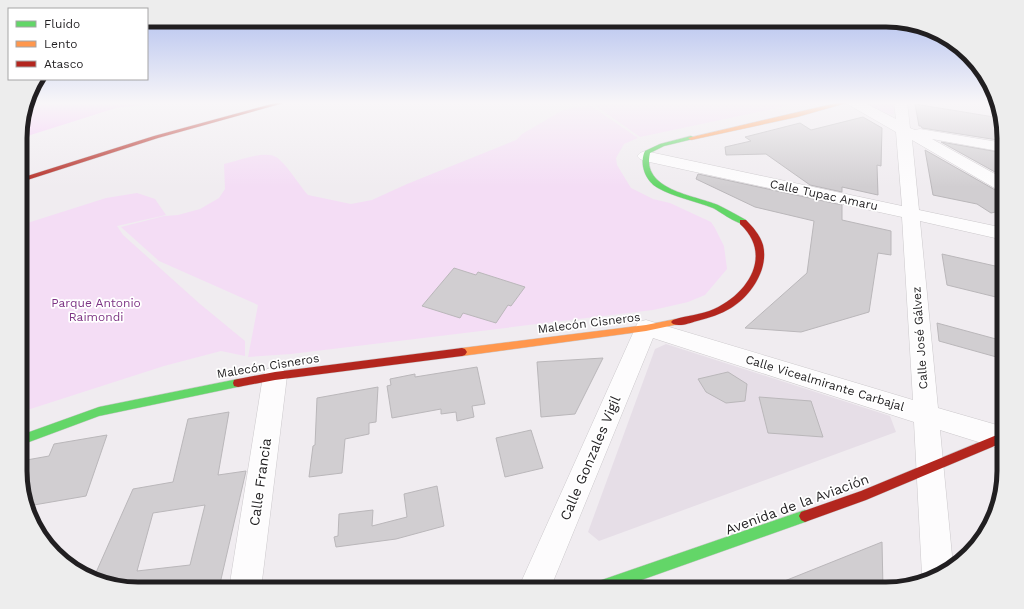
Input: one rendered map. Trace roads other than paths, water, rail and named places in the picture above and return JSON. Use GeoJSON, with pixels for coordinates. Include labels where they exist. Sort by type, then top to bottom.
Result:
{"type":"FeatureCollection","features":[{"type":"Feature","properties":{"kind":"main road"},"geometry":{"type":"LineString","coordinates":[[27,178],[180,130]]}},
{"type":"Feature","properties":{"kind":"main road"},"geometry":{"type":"LineString","coordinates":[[645,156],[647,152],[653,148],[727,130]]}},
{"type":"Feature","properties":{"kind":"main road","name":"Malecón Cisneros"},"geometry":{"type":"LineString","coordinates":[[27,438],[99,412],[275,376],[646,328],[698,318],[722,310],[740,298],[752,284],[759,266],[760,251],[758,239],[751,229],[724,211],[657,184],[648,173],[644,162],[645,156]]}},
{"type":"Feature","properties":{"kind":"main road","name":"Avenida de la Aviación"},"geometry":{"type":"LineString","coordinates":[[626,582],[862,496],[997,441]]}},
{"type":"Feature","properties":{"kind":"street","name":"Calle José Gálvez"},"geometry":{"type":"LineString","coordinates":[[903,130],[911,214],[938,569]]}},
{"type":"Feature","properties":{"kind":"street"},"geometry":{"type":"LineString","coordinates":[[904,130],[997,182]]}},
{"type":"Feature","properties":{"kind":"street"},"geometry":{"type":"LineString","coordinates":[[905,130],[997,147]]}},
{"type":"Feature","properties":{"kind":"street","name":"Calle Tupac Amaru"},"geometry":{"type":"LineString","coordinates":[[645,156],[997,232]]}},
{"type":"Feature","properties":{"kind":"street","name":"Calle Vicealmirante Carbajal"},"geometry":{"type":"LineString","coordinates":[[646,328],[997,436]]}},
{"type":"Feature","properties":{"kind":"street","name":"Calle Gonzales Vigil"},"geometry":{"type":"LineString","coordinates":[[537,582],[646,328]]}},
{"type":"Feature","properties":{"kind":"street","name":"Calle Francia"},"geometry":{"type":"LineString","coordinates":[[246,582],[275,376]]}},
{"type":"Feature","properties":{"kind":"park label","name":"Parque Antonio Raimondi"},"geometry":{"type":"Point","coordinates":[96,310]}}]}
